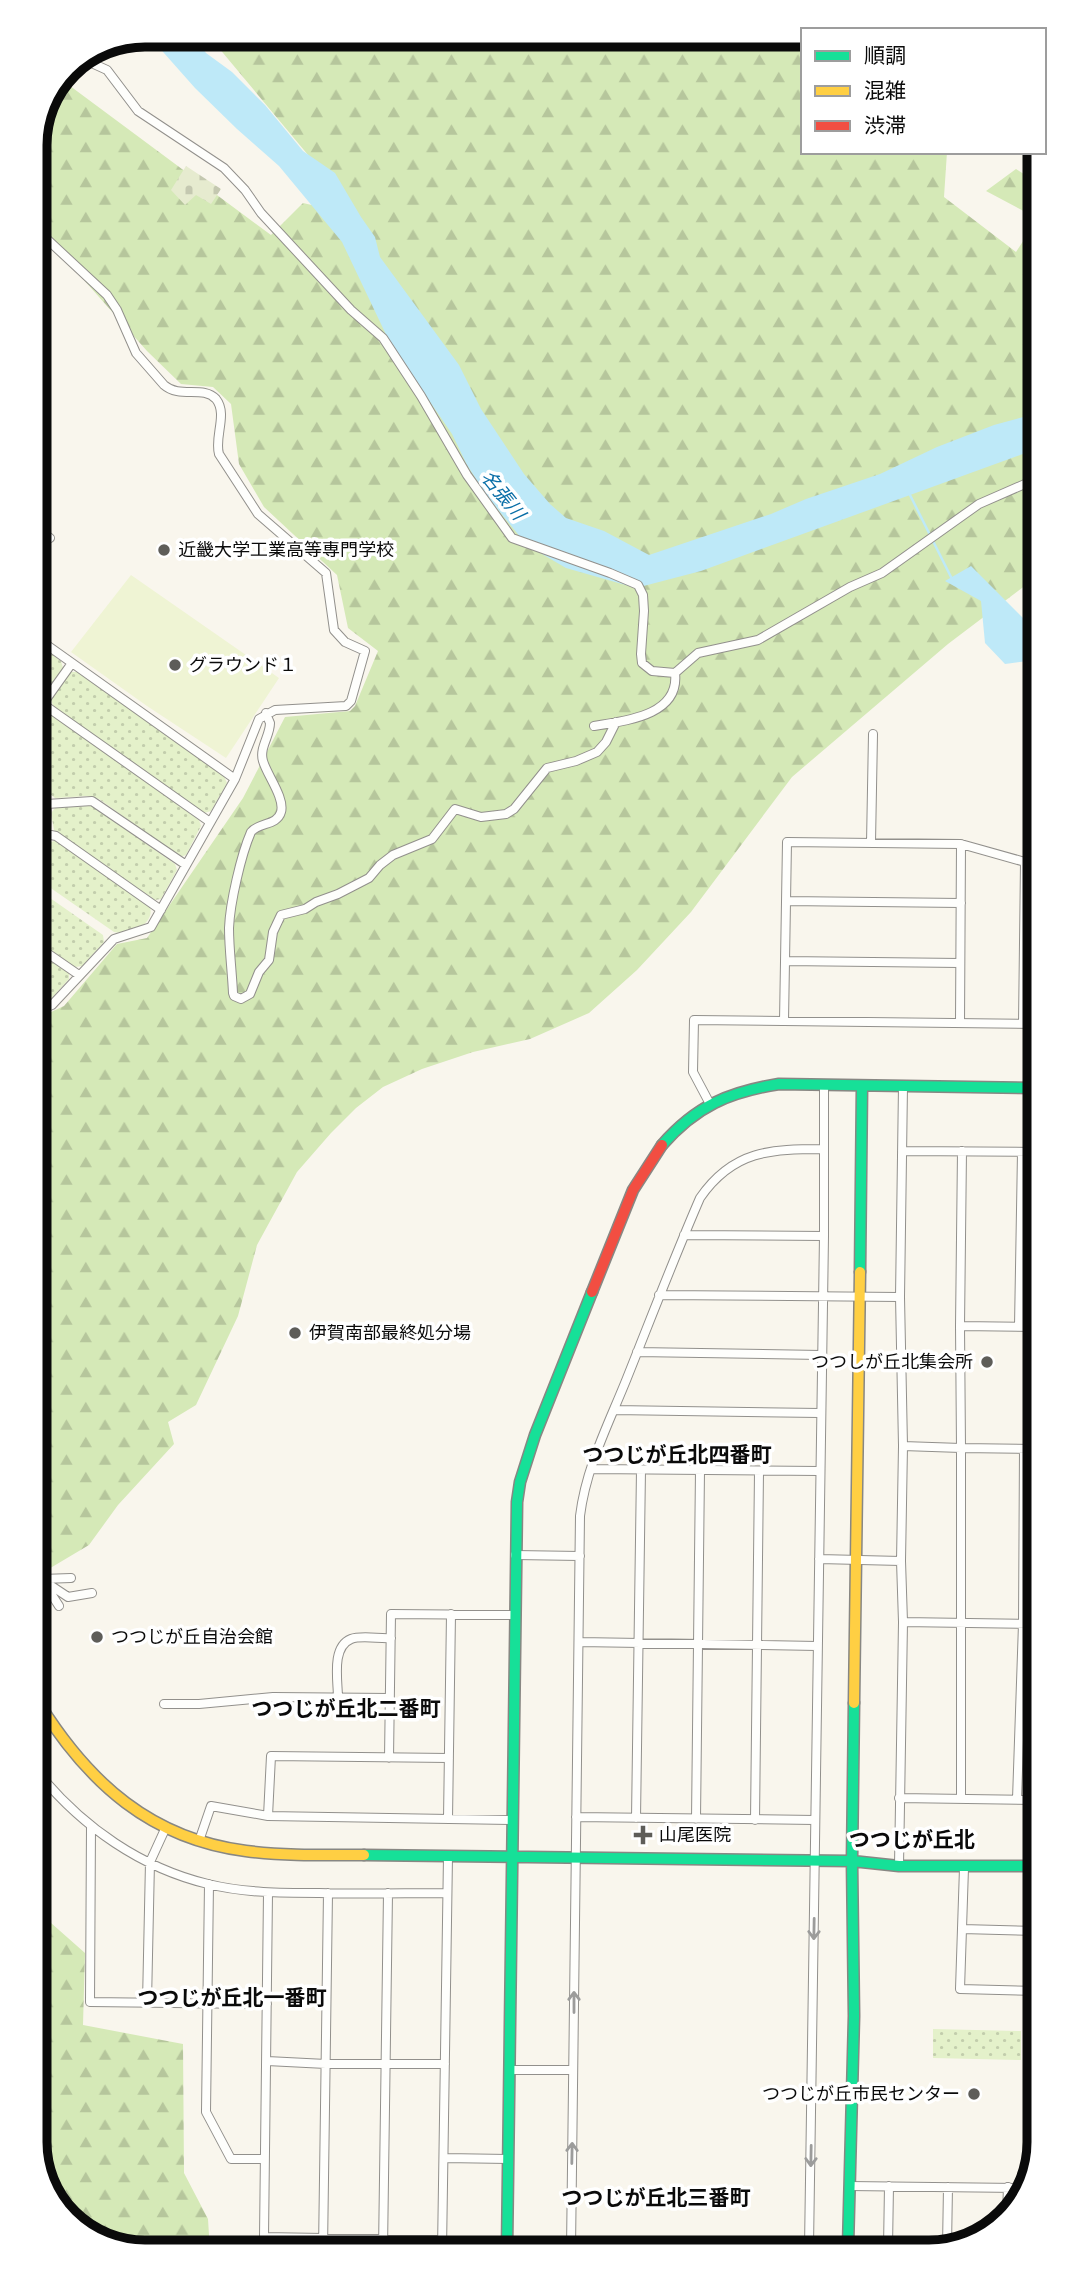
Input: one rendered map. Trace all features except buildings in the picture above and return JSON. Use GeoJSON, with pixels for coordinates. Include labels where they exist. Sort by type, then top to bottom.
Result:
{"type":"FeatureCollection","features":[{"type":"Feature","properties":{"kind":"street"},"geometry":{"type":"LineString","coordinates":[[92,63],[107,70],[138,111],[224,168],[245,190],[261,213],[351,310],[383,338],[467,475],[512,538],[638,585],[643,595],[644,611],[640,654],[642,663],[652,671],[675,673],[698,653],[758,640],[850,587],[882,572],[979,504],[1027,484]]}},
{"type":"Feature","properties":{"kind":"street"},"geometry":{"type":"LineString","coordinates":[[47,239],[107,295],[117,310],[136,352],[164,385],[180,393],[206,393],[217,401],[221,411],[217,444],[219,454],[258,514],[326,573],[334,630],[345,642],[365,651],[351,701],[346,706],[275,710],[259,719],[235,779],[151,927],[114,939],[47,1007]]}},
{"type":"Feature","properties":{"kind":"street"},"geometry":{"type":"LineString","coordinates":[[47,645],[235,779]]}},
{"type":"Feature","properties":{"kind":"street"},"geometry":{"type":"LineString","coordinates":[[47,698],[72,663]]}},
{"type":"Feature","properties":{"kind":"street"},"geometry":{"type":"LineString","coordinates":[[594,726],[652,712],[662,705],[675,688],[675,673]]}},
{"type":"Feature","properties":{"kind":"street"},"geometry":{"type":"LineString","coordinates":[[47,707],[209,822]]}},
{"type":"Feature","properties":{"kind":"street"},"geometry":{"type":"LineString","coordinates":[[266,713],[270,723],[262,758],[281,808],[274,821],[255,827],[251,832],[234,897],[229,924],[230,950],[233,993],[241,999],[250,994],[259,972],[269,960],[273,932],[281,915],[305,909],[369,878],[393,855],[435,836],[455,809],[481,817],[509,813],[547,768],[576,761],[597,752],[606,743],[616,722]]}},
{"type":"Feature","properties":{"kind":"street"},"geometry":{"type":"LineString","coordinates":[[872,843],[873,734]]}},
{"type":"Feature","properties":{"kind":"street"},"geometry":{"type":"LineString","coordinates":[[47,804],[92,801],[186,865]]}},
{"type":"Feature","properties":{"kind":"street"},"geometry":{"type":"LineString","coordinates":[[47,834],[56,836],[161,910]]}},
{"type":"Feature","properties":{"kind":"street"},"geometry":{"type":"LineString","coordinates":[[784,1021],[787,842],[961,844],[1025,862],[1023,1024]]}},
{"type":"Feature","properties":{"kind":"street"},"geometry":{"type":"LineString","coordinates":[[960,1023],[961,844]]}},
{"type":"Feature","properties":{"kind":"street"},"geometry":{"type":"LineString","coordinates":[[786,901],[961,903]]}},
{"type":"Feature","properties":{"kind":"street"},"geometry":{"type":"LineString","coordinates":[[47,953],[79,975]]}},
{"type":"Feature","properties":{"kind":"street"},"geometry":{"type":"LineString","coordinates":[[785,961],[960,963]]}},
{"type":"Feature","properties":{"kind":"street"},"geometry":{"type":"LineString","coordinates":[[710,1104],[693,1072],[694,1020],[1027,1024]]}},
{"type":"Feature","properties":{"kind":"street"},"geometry":{"type":"LineString","coordinates":[[809,2240],[824,1085]]}},
{"type":"Feature","properties":{"kind":"street"},"geometry":{"type":"LineString","coordinates":[[507,2240],[517,1502],[527,1457],[633,1190],[646,1163],[681,1124],[710,1104],[739,1092],[765,1086],[824,1085],[1027,1088]]}},
{"type":"Feature","properties":{"kind":"street"},"geometry":{"type":"LineString","coordinates":[[848,2240],[854,2016],[852,1861],[862,1086]]}},
{"type":"Feature","properties":{"kind":"street"},"geometry":{"type":"LineString","coordinates":[[899,1866],[903,1622],[900,1297],[903,1086]]}},
{"type":"Feature","properties":{"kind":"street"},"geometry":{"type":"LineString","coordinates":[[571,2240],[582,1498],[659,1295],[705,1190],[737,1162],[764,1151],[824,1149]]}},
{"type":"Feature","properties":{"kind":"street"},"geometry":{"type":"LineString","coordinates":[[902,1151],[1027,1153]]}},
{"type":"Feature","properties":{"kind":"street"},"geometry":{"type":"LineString","coordinates":[[961,1799],[962,1151]]}},
{"type":"Feature","properties":{"kind":"street"},"geometry":{"type":"LineString","coordinates":[[1019,1326],[1022,1153]]}},
{"type":"Feature","properties":{"kind":"street"},"geometry":{"type":"LineString","coordinates":[[684,1235],[824,1236]]}},
{"type":"Feature","properties":{"kind":"street"},"geometry":{"type":"LineString","coordinates":[[659,1295],[900,1297]]}},
{"type":"Feature","properties":{"kind":"street"},"geometry":{"type":"LineString","coordinates":[[960,1326],[1027,1326]]}},
{"type":"Feature","properties":{"kind":"street"},"geometry":{"type":"LineString","coordinates":[[637,1352],[821,1355]]}},
{"type":"Feature","properties":{"kind":"street"},"geometry":{"type":"LineString","coordinates":[[614,1410],[820,1413]]}},
{"type":"Feature","properties":{"kind":"street"},"geometry":{"type":"LineString","coordinates":[[903,1446],[1024,1449],[1023,1624],[1017,1800]]}},
{"type":"Feature","properties":{"kind":"street"},"geometry":{"type":"LineString","coordinates":[[591,1469],[819,1471]]}},
{"type":"Feature","properties":{"kind":"street"},"geometry":{"type":"LineString","coordinates":[[636,1818],[641,1470]]}},
{"type":"Feature","properties":{"kind":"street"},"geometry":{"type":"LineString","coordinates":[[696,1819],[700,1471]]}},
{"type":"Feature","properties":{"kind":"street"},"geometry":{"type":"LineString","coordinates":[[755,1819],[759,1472]]}},
{"type":"Feature","properties":{"kind":"street"},"geometry":{"type":"LineString","coordinates":[[515,1555],[580,1556]]}},
{"type":"Feature","properties":{"kind":"street"},"geometry":{"type":"LineString","coordinates":[[819,1559],[901,1561]]}},
{"type":"Feature","properties":{"kind":"street"},"geometry":{"type":"LineString","coordinates":[[47,1578],[71,1578]]}},
{"type":"Feature","properties":{"kind":"street"},"geometry":{"type":"LineString","coordinates":[[47,1583],[68,1597],[92,1593]]}},
{"type":"Feature","properties":{"kind":"street"},"geometry":{"type":"LineString","coordinates":[[47,1589],[58,1606]]}},
{"type":"Feature","properties":{"kind":"street"},"geometry":{"type":"LineString","coordinates":[[389,1758],[391,1614],[515,1615]]}},
{"type":"Feature","properties":{"kind":"street"},"geometry":{"type":"LineString","coordinates":[[448,1819],[451,1614]]}},
{"type":"Feature","properties":{"kind":"street"},"geometry":{"type":"LineString","coordinates":[[903,1622],[1027,1624]]}},
{"type":"Feature","properties":{"kind":"street"},"geometry":{"type":"LineString","coordinates":[[338,1698],[338,1656],[345,1644],[352,1639],[391,1639]]}},
{"type":"Feature","properties":{"kind":"street"},"geometry":{"type":"LineString","coordinates":[[579,1642],[817,1646]]}},
{"type":"Feature","properties":{"kind":"street"},"geometry":{"type":"LineString","coordinates":[[164,1704],[199,1704],[273,1696],[390,1698]]}},
{"type":"Feature","properties":{"kind":"street"},"geometry":{"type":"LineString","coordinates":[[47,1717],[71,1753],[128,1807],[198,1841],[238,1850],[269,1854],[815,1860],[964,1868],[1027,1866]]}},
{"type":"Feature","properties":{"kind":"street"},"geometry":{"type":"LineString","coordinates":[[268,1816],[271,1756],[449,1758]]}},
{"type":"Feature","properties":{"kind":"street"},"geometry":{"type":"LineString","coordinates":[[47,1783],[91,1826],[150,1863],[209,1884],[268,1893],[447,1893]]}},
{"type":"Feature","properties":{"kind":"street"},"geometry":{"type":"LineString","coordinates":[[899,1798],[1027,1800]]}},
{"type":"Feature","properties":{"kind":"street"},"geometry":{"type":"LineString","coordinates":[[198,1841],[211,1806],[268,1816],[512,1819]]}},
{"type":"Feature","properties":{"kind":"street"},"geometry":{"type":"LineString","coordinates":[[576,1817],[815,1820]]}},
{"type":"Feature","properties":{"kind":"street"},"geometry":{"type":"LineString","coordinates":[[91,1826],[90,2002],[267,2004]]}},
{"type":"Feature","properties":{"kind":"street"},"geometry":{"type":"LineString","coordinates":[[147,2002],[150,1863],[166,1827]]}},
{"type":"Feature","properties":{"kind":"street"},"geometry":{"type":"LineString","coordinates":[[268,1893],[264,2237],[442,2240],[448,1856]]}},
{"type":"Feature","properties":{"kind":"street"},"geometry":{"type":"LineString","coordinates":[[964,1868],[960,1989],[1027,1991]]}},
{"type":"Feature","properties":{"kind":"street"},"geometry":{"type":"LineString","coordinates":[[209,1884],[206,2112],[231,2159],[264,2159]]}},
{"type":"Feature","properties":{"kind":"street"},"geometry":{"type":"LineString","coordinates":[[323,2238],[328,1893]]}},
{"type":"Feature","properties":{"kind":"street"},"geometry":{"type":"LineString","coordinates":[[383,2239],[388,1893]]}},
{"type":"Feature","properties":{"kind":"street"},"geometry":{"type":"LineString","coordinates":[[962,1929],[1027,1931]]}},
{"type":"Feature","properties":{"kind":"street"},"geometry":{"type":"LineString","coordinates":[[267,2061],[445,2064]]}},
{"type":"Feature","properties":{"kind":"street"},"geometry":{"type":"LineString","coordinates":[[509,2070],[573,2070]]}},
{"type":"Feature","properties":{"kind":"street"},"geometry":{"type":"LineString","coordinates":[[445,2158],[509,2159]]}},
{"type":"Feature","properties":{"kind":"street"},"geometry":{"type":"LineString","coordinates":[[849,2186],[1014,2188]]}},
{"type":"Feature","properties":{"kind":"street"},"geometry":{"type":"LineString","coordinates":[[888,2240],[889,2186]]}},
{"type":"Feature","properties":{"kind":"street"},"geometry":{"type":"LineString","coordinates":[[947,2238],[948,2187]]}},
{"type":"Feature","properties":{"kind":"street"},"geometry":{"type":"LineString","coordinates":[[1008,2188],[1008,2199]]}},
{"type":"Feature","properties":{"kind":"green space"},"geometry":{"type":"Polygon","coordinates":[[[218,47],[801,47],[801,154],[947,154],[944,197],[1016,252],[1027,235],[1027,584],[948,644],[792,777],[691,912],[637,970],[589,1013],[530,1039],[473,1052],[422,1069],[383,1087],[356,1108],[331,1133],[297,1172],[257,1245],[238,1316],[196,1405],[168,1422],[174,1444],[118,1505],[89,1545],[47,1570],[47,1014],[64,1006],[117,944],[147,938],[243,798],[285,717],[350,711],[355,706],[378,651],[348,628],[337,575],[264,507],[239,464],[231,404],[213,387],[181,384],[147,351],[47,238],[47,139],[57,102],[68,85],[271,235],[303,203],[359,216],[218,47]]]}},
{"type":"Feature","properties":{"kind":"green space"},"geometry":{"type":"Polygon","coordinates":[[[186,166],[221,189],[211,204],[196,195],[185,205],[171,190],[186,166]]]}},
{"type":"Feature","properties":{"kind":"green space"},"geometry":{"type":"Polygon","coordinates":[[[1016,169],[1027,176],[1027,213],[986,191],[1016,169]]]}},
{"type":"Feature","properties":{"kind":"green space","name":"グラウンド１"},"geometry":{"type":"Polygon","coordinates":[[[131,575],[279,678],[226,758],[71,652],[131,575]]]}},
{"type":"Feature","properties":{"kind":"green space"},"geometry":{"type":"Polygon","coordinates":[[[47,651],[61,661],[63,668],[47,690],[47,651]]]}},
{"type":"Feature","properties":{"kind":"green space"},"geometry":{"type":"Polygon","coordinates":[[[69,672],[77,672],[224,776],[227,783],[211,811],[204,813],[53,706],[51,699],[69,672]]]}},
{"type":"Feature","properties":{"kind":"green space"},"geometry":{"type":"Polygon","coordinates":[[[47,712],[199,820],[201,826],[186,855],[180,857],[99,799],[87,796],[55,798],[50,794],[47,779],[47,712]]]}},
{"type":"Feature","properties":{"kind":"green space"},"geometry":{"type":"Polygon","coordinates":[[[92,806],[175,864],[177,870],[161,899],[155,900],[54,830],[51,813],[56,807],[92,806]]]}},
{"type":"Feature","properties":{"kind":"green space"},"geometry":{"type":"Polygon","coordinates":[[[56,840],[150,907],[151,913],[145,924],[127,932],[114,932],[47,885],[49,843],[56,840]]]}},
{"type":"Feature","properties":{"kind":"green space"},"geometry":{"type":"Polygon","coordinates":[[[47,896],[103,935],[104,942],[82,966],[75,967],[47,947],[47,896]]]}},
{"type":"Feature","properties":{"kind":"green space"},"geometry":{"type":"Polygon","coordinates":[[[47,956],[69,972],[69,979],[47,1002],[47,956]]]}},
{"type":"Feature","properties":{"kind":"green space"},"geometry":{"type":"Polygon","coordinates":[[[47,1817],[51,1819],[47,1862],[47,1817]]]}},
{"type":"Feature","properties":{"kind":"green space"},"geometry":{"type":"Polygon","coordinates":[[[47,1919],[85,1953],[83,2025],[183,2044],[184,2173],[208,2219],[209,2240],[126,2238],[96,2227],[86,2220],[57,2185],[49,2161],[47,2142],[47,1919]]]}},
{"type":"Feature","properties":{"kind":"green space"},"geometry":{"type":"Polygon","coordinates":[[[1025,2020],[1027,2142],[1022,2169],[1025,2020]]]}},
{"type":"Feature","properties":{"kind":"green space"},"geometry":{"type":"Polygon","coordinates":[[[933,2029],[1021,2031],[1021,2060],[933,2058],[933,2029]]]}},
{"type":"Feature","properties":{"kind":"water","name":"名張川"},"geometry":{"type":"Polygon","coordinates":[[[159,47],[202,47],[265,105],[303,151],[335,173],[375,237],[380,257],[459,365],[481,409],[524,474],[566,518],[604,531],[649,555],[880,474],[937,447],[994,425],[1027,416],[1027,453],[701,571],[636,588],[566,568],[521,538],[487,496],[467,465],[452,434],[391,345],[342,242],[279,166],[195,88],[159,47]]]}},
{"type":"Feature","properties":{"kind":"water"},"geometry":{"type":"Polygon","coordinates":[[[971,566],[1027,622],[1027,661],[1005,664],[985,643],[981,601],[945,581],[971,566]]]}},
{"type":"Feature","properties":{"kind":"waterway"},"geometry":{"type":"LineString","coordinates":[[909,493],[951,577]]}},
{"type":"Feature","properties":{"kind":"traffic: fast"},"geometry":{"type":"LineString","coordinates":[[662,1145],[688,1120],[714,1103],[744,1091],[779,1084],[1027,1088]]}},
{"type":"Feature","properties":{"kind":"traffic: fast"},"geometry":{"type":"LineString","coordinates":[[860,1272],[862,1086]]}},
{"type":"Feature","properties":{"kind":"traffic: fast"},"geometry":{"type":"LineString","coordinates":[[507,2240],[517,1502],[520,1482],[535,1435],[592,1292]]}},
{"type":"Feature","properties":{"kind":"traffic: fast"},"geometry":{"type":"LineString","coordinates":[[848,2240],[854,2016],[854,1703]]}},
{"type":"Feature","properties":{"kind":"traffic: fast"},"geometry":{"type":"LineString","coordinates":[[364,1855],[852,1861],[899,1866],[1027,1866]]}},
{"type":"Feature","properties":{"kind":"traffic: slow"},"geometry":{"type":"LineString","coordinates":[[854,1703],[860,1272]]}},
{"type":"Feature","properties":{"kind":"traffic: slow"},"geometry":{"type":"LineString","coordinates":[[47,1715],[80,1759],[102,1782],[126,1803],[181,1834],[246,1851],[364,1855]]}},
{"type":"Feature","properties":{"kind":"traffic: jam"},"geometry":{"type":"LineString","coordinates":[[592,1292],[633,1190],[662,1145]]}},
{"type":"Feature","properties":{"kind":"place","name":"近畿大学工業高等専門学校"},"geometry":{"type":"Point","coordinates":[164,550]}},
{"type":"Feature","properties":{"kind":"place","name":"グラウンド１"},"geometry":{"type":"Point","coordinates":[175,665]}},
{"type":"Feature","properties":{"kind":"place","name":"伊賀南部最終処分場"},"geometry":{"type":"Point","coordinates":[295,1333]}},
{"type":"Feature","properties":{"kind":"place","name":"つつしが丘北集会所"},"geometry":{"type":"Point","coordinates":[987,1362]}},
{"type":"Feature","properties":{"kind":"place","name":"つつじが丘自治会館"},"geometry":{"type":"Point","coordinates":[97,1637]}},
{"type":"Feature","properties":{"kind":"place","name":"山尾医院"},"geometry":{"type":"Point","coordinates":[643,1835]}},
{"type":"Feature","properties":{"kind":"place","name":"つつじが丘市民センター"},"geometry":{"type":"Point","coordinates":[974,2094]}},
{"type":"Feature","properties":{"kind":"district","name":"つつじが丘北四番町"},"geometry":{"type":"Point","coordinates":[677,1455]}},
{"type":"Feature","properties":{"kind":"district","name":"つつじが丘北二番町"},"geometry":{"type":"Point","coordinates":[346,1709]}},
{"type":"Feature","properties":{"kind":"district","name":"つつじが丘北"},"geometry":{"type":"Point","coordinates":[912,1840]}},
{"type":"Feature","properties":{"kind":"district","name":"つつじが丘北一番町"},"geometry":{"type":"Point","coordinates":[232,1998]}},
{"type":"Feature","properties":{"kind":"district","name":"つつじが丘北三番町"},"geometry":{"type":"Point","coordinates":[656,2198]}}]}
